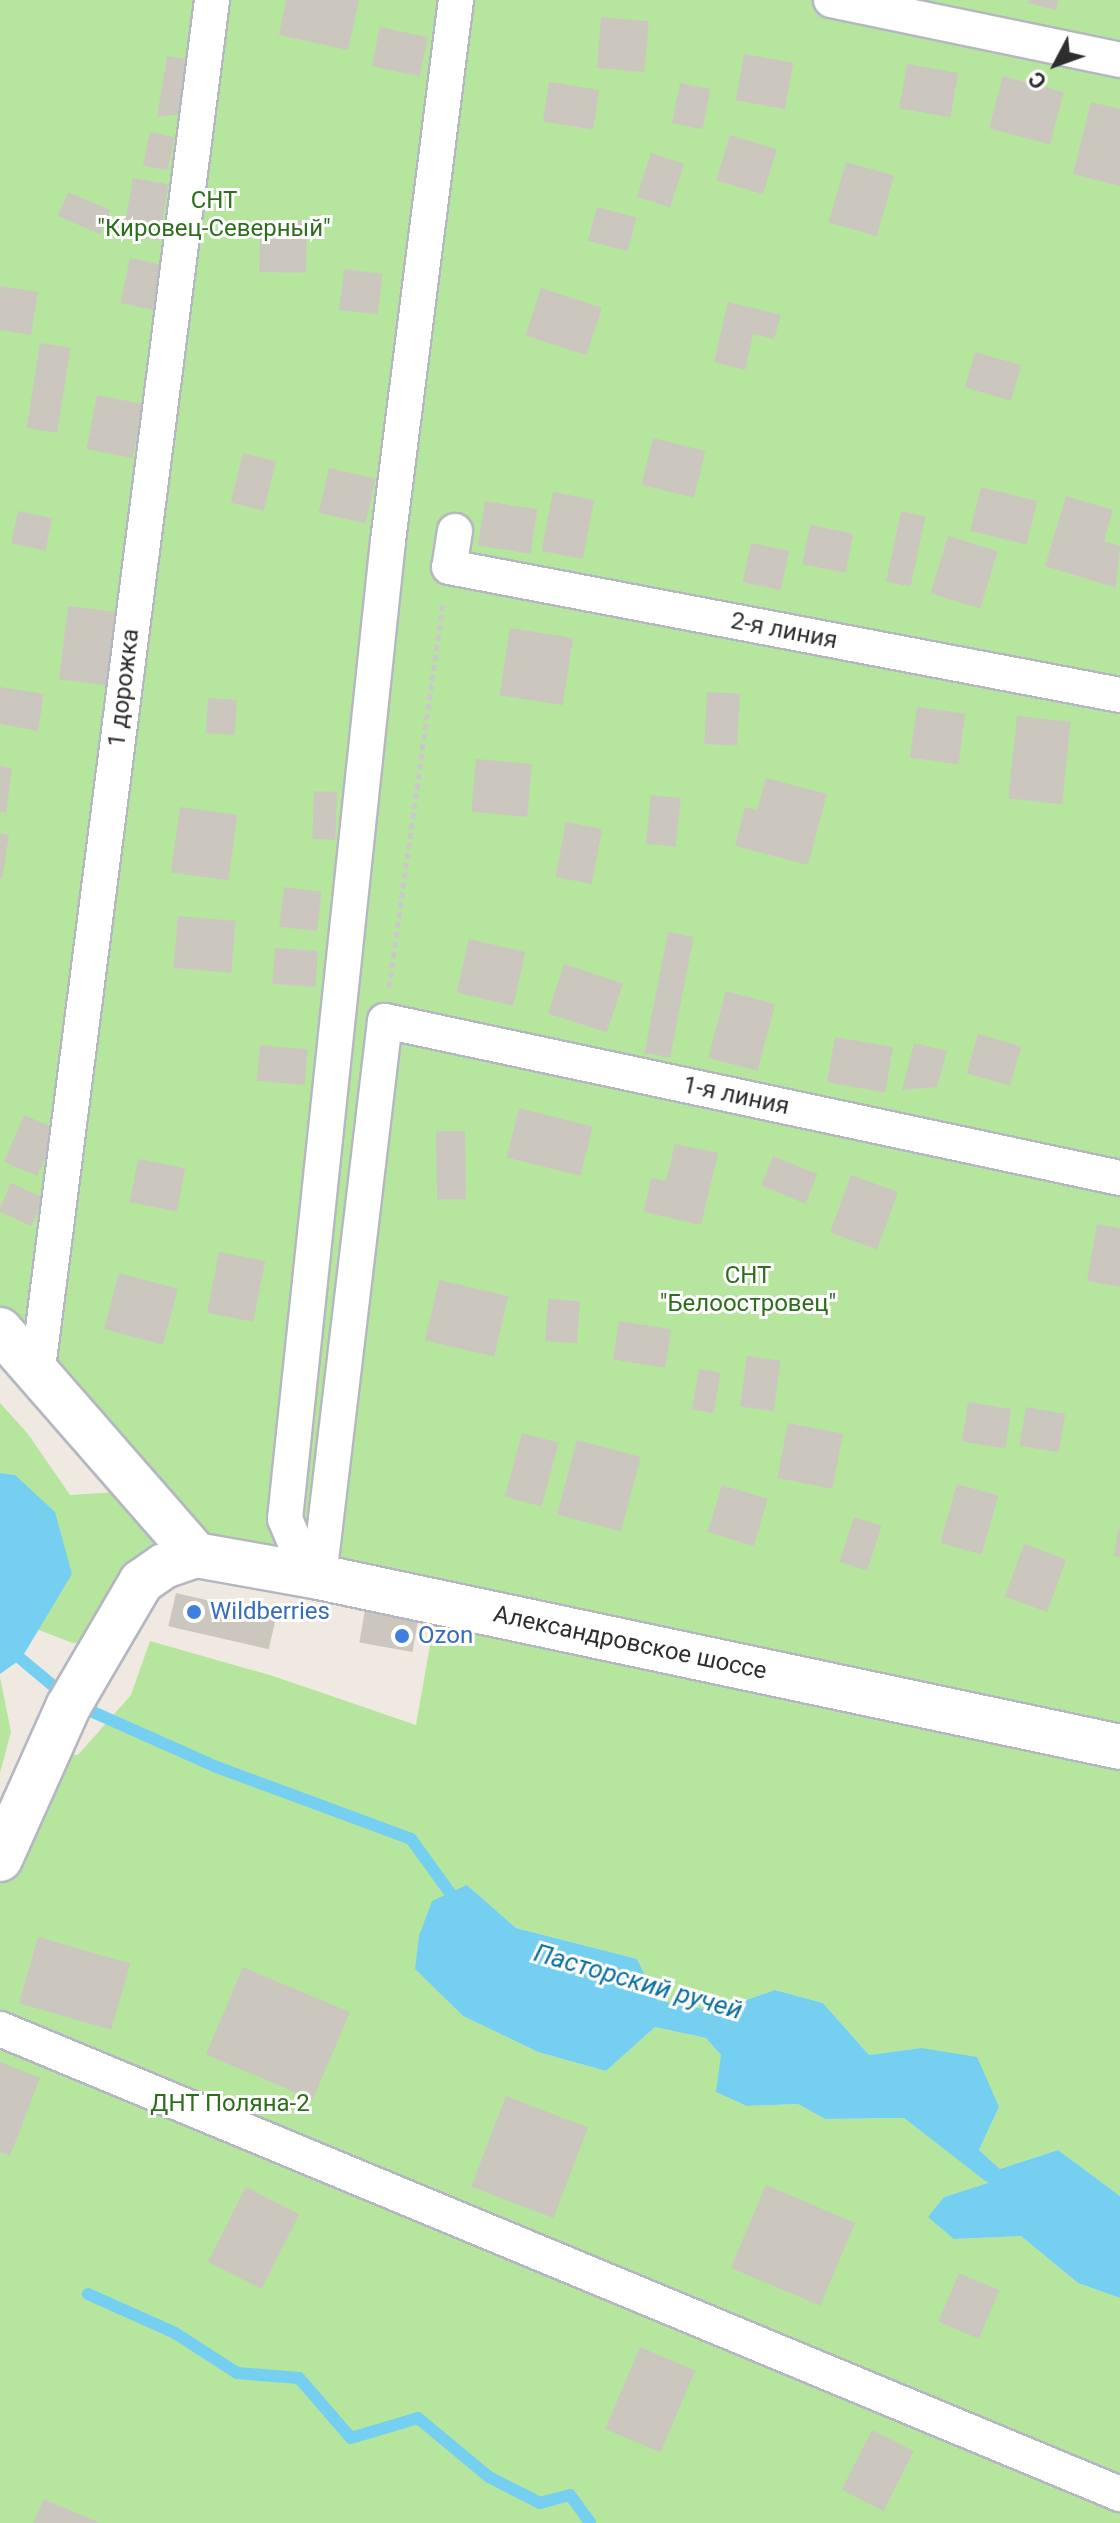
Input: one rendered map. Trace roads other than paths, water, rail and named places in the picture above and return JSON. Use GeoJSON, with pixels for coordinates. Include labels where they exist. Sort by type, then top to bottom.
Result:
{"type":"FeatureCollection","features":[{"type":"Feature","properties":{"kind":"street","name":"1 дорожка"},"geometry":{"type":"LineString","coordinates":[[37,1376],[212,0]]}},
{"type":"Feature","properties":{"kind":"street"},"geometry":{"type":"LineString","coordinates":[[314,1577],[285,1519],[388,541],[456,0]]}},
{"type":"Feature","properties":{"kind":"street"},"geometry":{"type":"LineString","coordinates":[[831,0],[1120,60]]}},
{"type":"Feature","properties":{"kind":"street","name":"2-я линия"},"geometry":{"type":"LineString","coordinates":[[455,531],[449,567],[1120,695]]}},
{"type":"Feature","properties":{"kind":"street","name":"1-я линия"},"geometry":{"type":"LineString","coordinates":[[314,1577],[383,1037],[1120,1178]]}},
{"type":"Feature","properties":{"kind":"street"},"geometry":{"type":"LineString","coordinates":[[0,1330],[196,1555],[164,1566],[141,1582],[68,1707],[0,1859]]}},
{"type":"Feature","properties":{"kind":"street","name":"Александровское шоссе"},"geometry":{"type":"LineString","coordinates":[[196,1555],[314,1577],[1120,1747]]}},
{"type":"Feature","properties":{"kind":"street"},"geometry":{"type":"LineString","coordinates":[[0,2029],[1120,2494]]}},
{"type":"Feature","properties":{"kind":"water"},"geometry":{"type":"Polygon","coordinates":[[[0,1473],[15,1475],[55,1512],[72,1574],[21,1659],[0,1674],[0,1473]]]}},
{"type":"Feature","properties":{"kind":"water"},"geometry":{"type":"Polygon","coordinates":[[[467,1885],[516,1928],[637,1959],[657,2000],[715,2011],[775,1990],[823,2003],[869,2055],[921,2048],[977,2057],[999,2107],[979,2150],[1000,2169],[1058,2150],[1120,2196],[1120,2298],[1078,2283],[1021,2236],[954,2239],[928,2217],[944,2197],[988,2183],[904,2118],[825,2119],[798,2104],[747,2106],[716,2092],[721,2055],[706,2038],[655,2027],[606,2071],[538,2052],[463,2016],[415,1969],[419,1936],[432,1901],[467,1885]]]}},
{"type":"Feature","properties":{"kind":"waterway","name":"Пасторский ручей"},"geometry":{"type":"LineString","coordinates":[[21,1659],[57,1689]]}},
{"type":"Feature","properties":{"kind":"waterway","name":"Пасторский ручей"},"geometry":{"type":"LineString","coordinates":[[84,1708],[214,1766],[411,1839],[458,1904]]}},
{"type":"Feature","properties":{"kind":"waterway"},"geometry":{"type":"LineString","coordinates":[[88,2294],[175,2333],[237,2373],[299,2378],[351,2438],[418,2418],[489,2477],[540,2503],[570,2495],[590,2523]]}},
{"type":"Feature","properties":{"kind":"place","name":"Wildberries"},"geometry":{"type":"Point","coordinates":[194,1612]}},
{"type":"Feature","properties":{"kind":"place","name":"Ozon"},"geometry":{"type":"Point","coordinates":[402,1636]}},
{"type":"Feature","properties":{"kind":"park label","name":"СНТ \"Кировец-Северный\""},"geometry":{"type":"Point","coordinates":[214,215]}},
{"type":"Feature","properties":{"kind":"park label","name":"СНТ \"Белоостровец\""},"geometry":{"type":"Point","coordinates":[748,1290]}},
{"type":"Feature","properties":{"kind":"park label","name":"ДНТ Поляна-2"},"geometry":{"type":"Point","coordinates":[230,2104]}}]}
